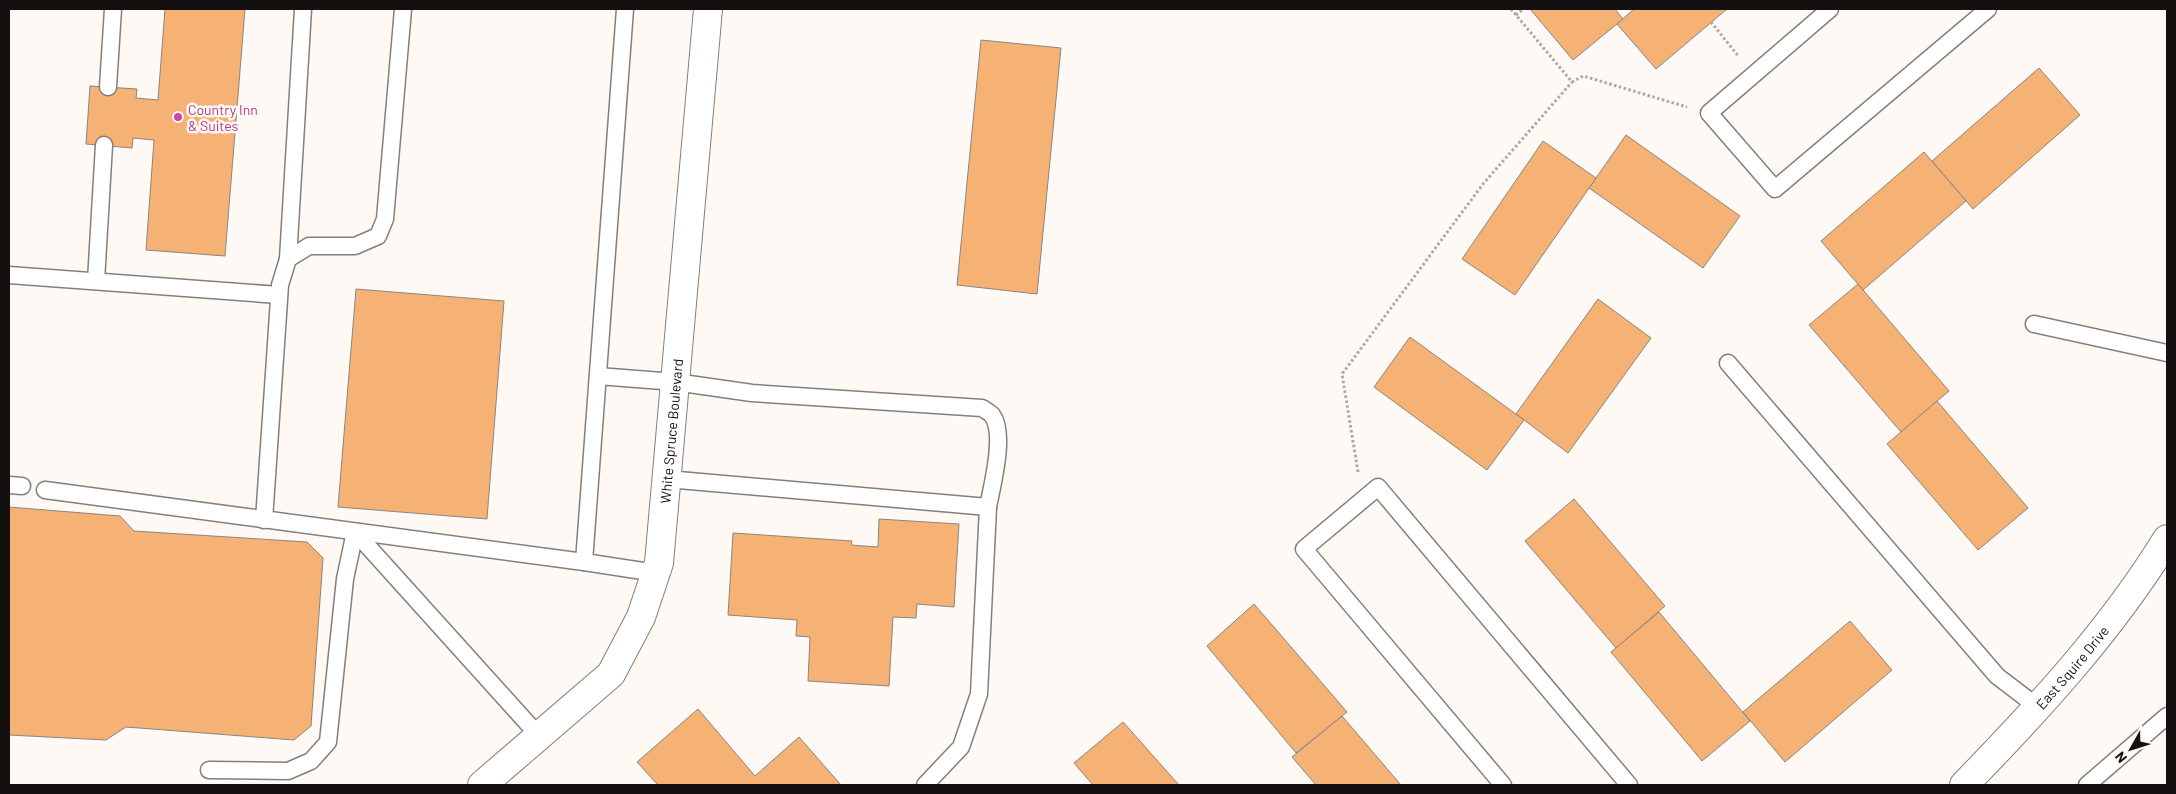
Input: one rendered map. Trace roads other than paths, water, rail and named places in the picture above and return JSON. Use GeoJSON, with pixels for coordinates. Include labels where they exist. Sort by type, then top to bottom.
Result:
{"type":"FeatureCollection","features":[{"type":"Feature","properties":{"kind":"street","name":"White Spruce Boulevard"},"geometry":{"type":"LineString","coordinates":[[482,785],[611,674],[641,617],[659,563],[708,9]]}},
{"type":"Feature","properties":{"kind":"street","name":"East Squire Drive"},"geometry":{"type":"LineString","coordinates":[[1973,782],[2039,708],[2105,627],[2167,539]]}},
{"type":"Feature","properties":{"kind":"lane"},"geometry":{"type":"LineString","coordinates":[[108,87],[113,9]]}},
{"type":"Feature","properties":{"kind":"lane"},"geometry":{"type":"LineString","coordinates":[[264,520],[279,294],[288,259],[303,9]]}},
{"type":"Feature","properties":{"kind":"lane"},"geometry":{"type":"LineString","coordinates":[[288,259],[309,246],[355,246],[378,236],[385,219],[403,9]]}},
{"type":"Feature","properties":{"kind":"lane"},"geometry":{"type":"LineString","coordinates":[[584,562],[625,9]]}},
{"type":"Feature","properties":{"kind":"lane"},"geometry":{"type":"LineString","coordinates":[[1830,9],[1709,113],[1775,189],[1988,9]]}},
{"type":"Feature","properties":{"kind":"lane"},"geometry":{"type":"LineString","coordinates":[[96,281],[104,145]]}},
{"type":"Feature","properties":{"kind":"lane"},"geometry":{"type":"LineString","coordinates":[[9,275],[279,294]]}},
{"type":"Feature","properties":{"kind":"lane"},"geometry":{"type":"LineString","coordinates":[[2034,324],[2167,353]]}},
{"type":"Feature","properties":{"kind":"lane"},"geometry":{"type":"LineString","coordinates":[[1728,363],[1997,676],[2039,708]]}},
{"type":"Feature","properties":{"kind":"lane"},"geometry":{"type":"LineString","coordinates":[[598,376],[675,382],[752,393],[982,408],[992,415],[997,430],[995,466],[988,507],[979,694],[961,747],[925,785]]}},
{"type":"Feature","properties":{"kind":"lane"},"geometry":{"type":"LineString","coordinates":[[666,479],[988,507]]}},
{"type":"Feature","properties":{"kind":"lane"},"geometry":{"type":"LineString","coordinates":[[1503,785],[1304,549],[1378,487],[1629,785]]}},
{"type":"Feature","properties":{"kind":"lane"},"geometry":{"type":"LineString","coordinates":[[45,490],[656,573]]}},
{"type":"Feature","properties":{"kind":"lane"},"geometry":{"type":"LineString","coordinates":[[355,532],[539,736]]}},
{"type":"Feature","properties":{"kind":"lane"},"geometry":{"type":"LineString","coordinates":[[209,770],[288,771],[311,761],[328,742],[344,579],[355,532]]}},
{"type":"Feature","properties":{"kind":"lane"},"geometry":{"type":"LineString","coordinates":[[2087,785],[2167,716]]}},
{"type":"Feature","properties":{"kind":"place","name":"Country Inn & Suites"},"geometry":{"type":"Point","coordinates":[178,117]}}]}
